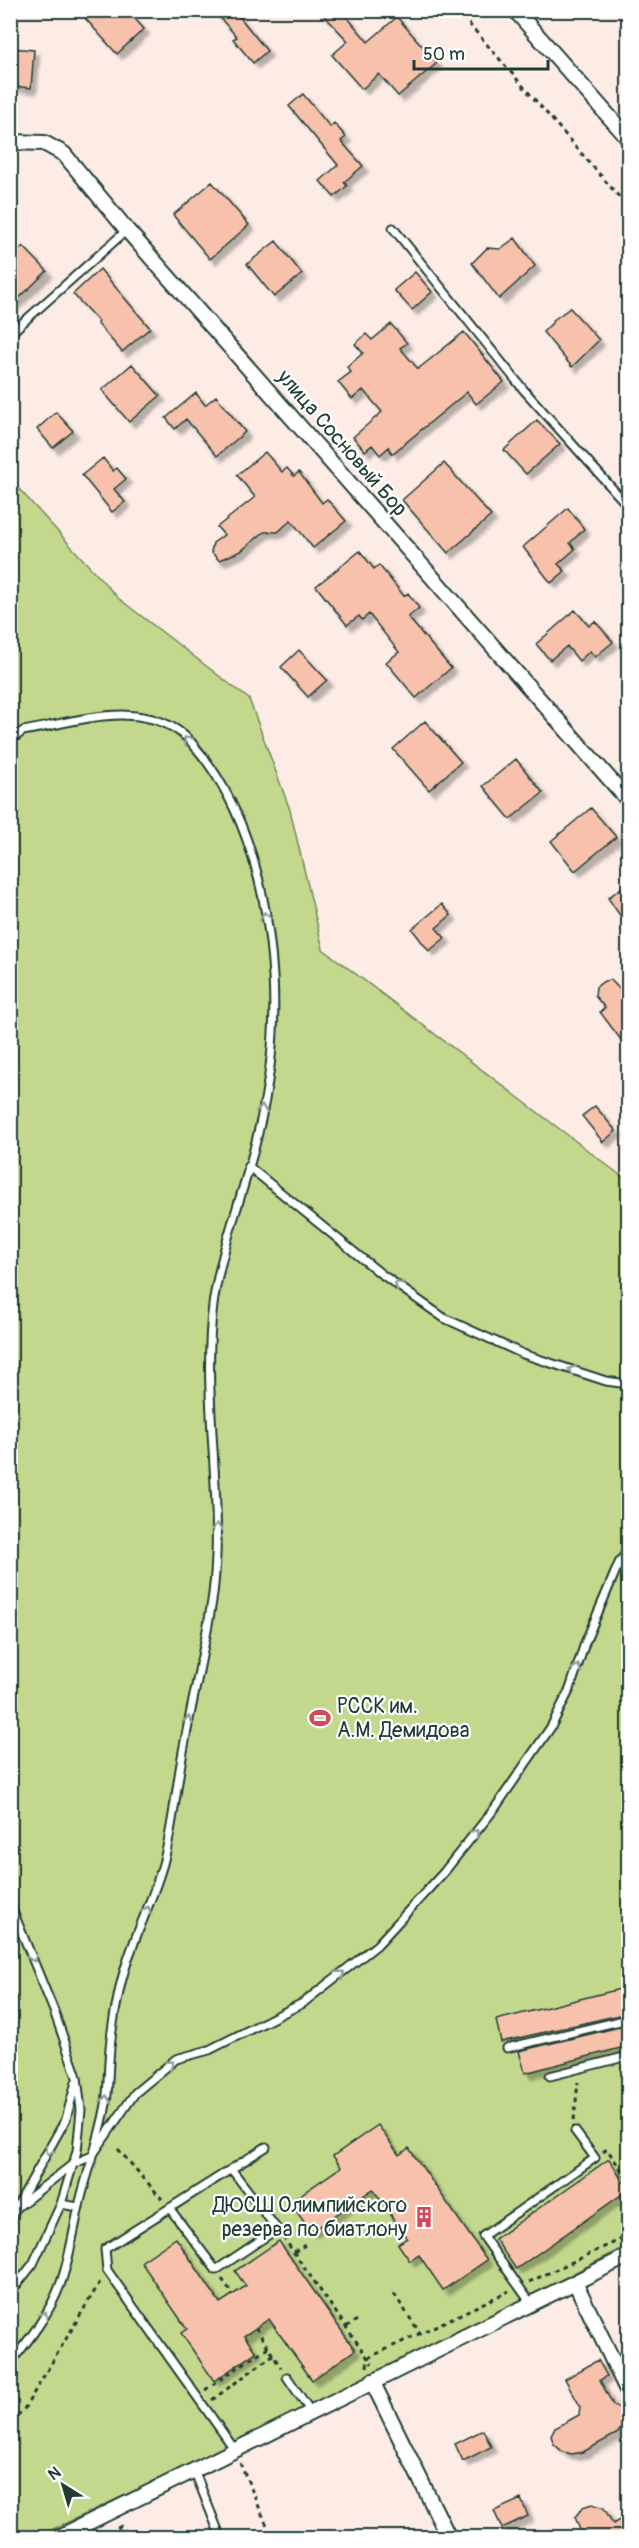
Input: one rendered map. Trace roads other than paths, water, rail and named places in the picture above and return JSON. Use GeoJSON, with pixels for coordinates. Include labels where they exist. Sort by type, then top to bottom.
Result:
{"type":"FeatureCollection","features":[{"type":"Feature","properties":{"kind":"street"},"geometry":{"type":"LineString","coordinates":[[515,10],[628,138]]}},
{"type":"Feature","properties":{"kind":"street","name":"улица Сосновый Бор"},"geometry":{"type":"LineString","coordinates":[[10,142],[44,143],[64,154],[127,230],[628,800]]}},
{"type":"Feature","properties":{"kind":"street"},"geometry":{"type":"LineString","coordinates":[[57,2538],[628,2256]]}},
{"type":"Feature","properties":{"kind":"street"},"geometry":{"type":"LineString","coordinates":[[575,2282],[628,2392]]}},
{"type":"Feature","properties":{"kind":"street"},"geometry":{"type":"LineString","coordinates":[[377,2379],[449,2538]]}},
{"type":"Feature","properties":{"kind":"lane"},"geometry":{"type":"LineString","coordinates":[[393,228],[523,389],[628,506]]}},
{"type":"Feature","properties":{"kind":"lane"},"geometry":{"type":"LineString","coordinates":[[10,334],[127,230]]}},
{"type":"Feature","properties":{"kind":"lane"},"geometry":{"type":"LineString","coordinates":[[10,741],[23,731],[118,714],[149,717],[168,723],[190,740],[228,796],[255,869],[267,921],[273,974],[274,1019],[259,1133],[229,1229],[212,1312],[209,1412],[217,1516],[213,1593],[166,1851],[122,1980],[110,2041],[105,2107],[60,2284],[40,2322],[10,2363]]}},
{"type":"Feature","properties":{"kind":"lane"},"geometry":{"type":"LineString","coordinates":[[248,1166],[380,1273],[444,1318],[523,1354],[606,1381],[628,1384]]}},
{"type":"Feature","properties":{"kind":"lane"},"geometry":{"type":"LineString","coordinates":[[20,2205],[73,2164],[92,2156],[135,2093],[176,2059],[209,2049],[303,2003],[377,1945],[444,1872],[495,1808],[551,1727],[570,1689],[585,1643],[619,1563],[628,1550]]}},
{"type":"Feature","properties":{"kind":"lane"},"geometry":{"type":"LineString","coordinates":[[10,1904],[54,2011],[77,2077],[81,2110],[78,2151],[61,2204],[33,2265],[10,2293]]}},
{"type":"Feature","properties":{"kind":"lane"},"geometry":{"type":"LineString","coordinates":[[507,2048],[628,2019]]}},
{"type":"Feature","properties":{"kind":"lane"},"geometry":{"type":"LineString","coordinates":[[550,2076],[628,2056]]}},
{"type":"Feature","properties":{"kind":"lane"},"geometry":{"type":"LineString","coordinates":[[10,2219],[20,2205],[66,2119],[77,2077]]}},
{"type":"Feature","properties":{"kind":"lane"},"geometry":{"type":"LineString","coordinates":[[532,2305],[483,2236],[595,2158],[575,2131]]}},
{"type":"Feature","properties":{"kind":"lane"},"geometry":{"type":"LineString","coordinates":[[235,2450],[107,2270],[105,2249],[266,2147]]}},
{"type":"Feature","properties":{"kind":"lane"},"geometry":{"type":"LineString","coordinates":[[170,2209],[216,2270],[277,2229],[231,2170]]}},
{"type":"Feature","properties":{"kind":"lane"},"geometry":{"type":"LineString","coordinates":[[61,2204],[78,2207]]}},
{"type":"Feature","properties":{"kind":"lane"},"geometry":{"type":"LineString","coordinates":[[286,2377],[311,2412]]}},
{"type":"Feature","properties":{"kind":"lane"},"geometry":{"type":"LineString","coordinates":[[194,2470],[221,2538]]}},
{"type":"Feature","properties":{"kind":"place","name":"РССК им. А.М. Демидова"},"geometry":{"type":"Point","coordinates":[320,1718]}},
{"type":"Feature","properties":{"kind":"place","name":"ДЮСШ Олимпийского резерва по биатлону"},"geometry":{"type":"Point","coordinates":[424,2217]}}]}
